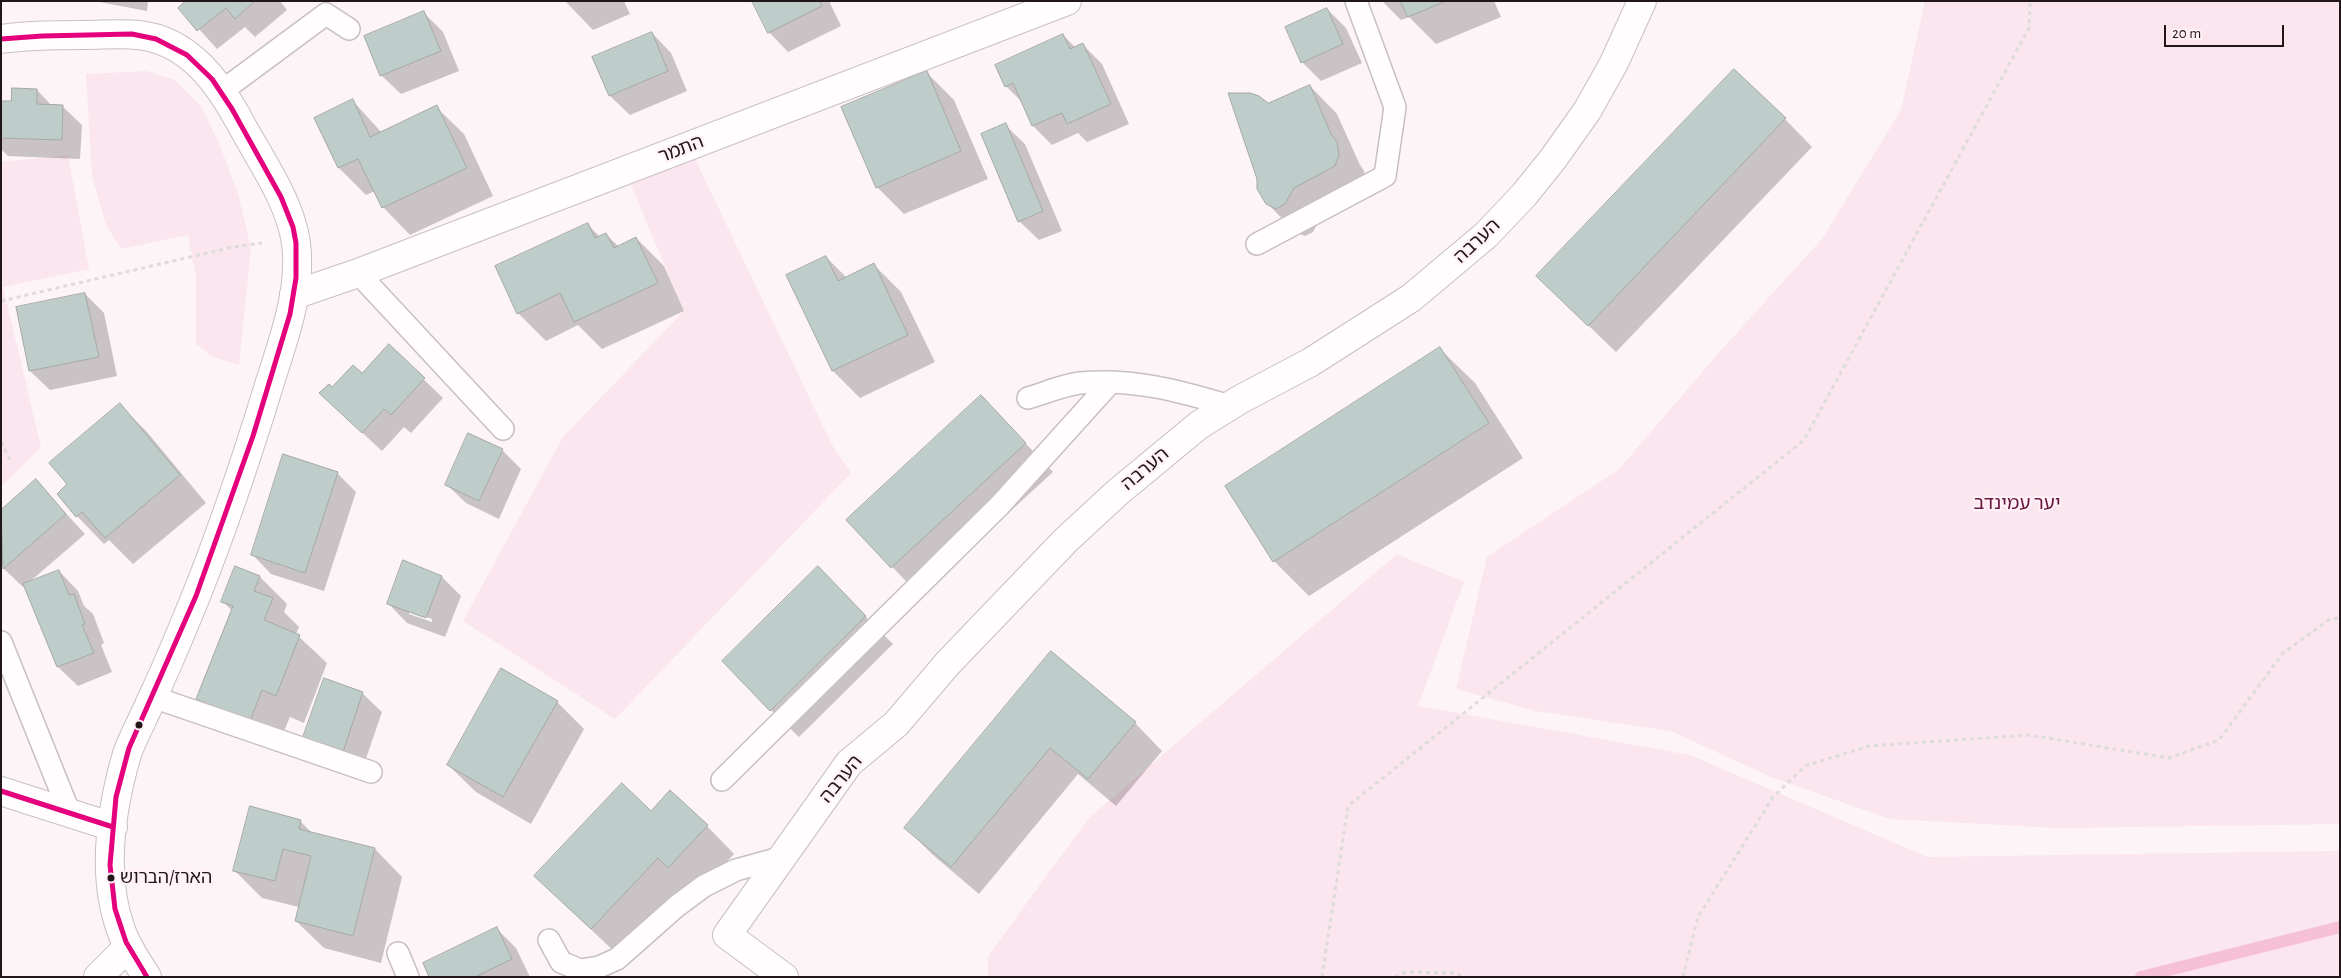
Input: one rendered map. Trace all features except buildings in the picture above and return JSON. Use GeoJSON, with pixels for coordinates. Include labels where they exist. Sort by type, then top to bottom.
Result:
{"type":"FeatureCollection","features":[{"type":"Feature","properties":{"kind":"street","name":"התמר"},"geometry":{"type":"LineString","coordinates":[[294,295],[358,273],[1067,1]]}},
{"type":"Feature","properties":{"kind":"street","name":"הערבה"},"geometry":{"type":"LineString","coordinates":[[784,977],[727,935],[849,763],[896,724],[948,663],[1066,540],[1163,454],[1199,425],[1311,362],[1411,298],[1486,235],[1524,195],[1553,159],[1587,111],[1614,63],[1642,1]]}},
{"type":"Feature","properties":{"kind":"street"},"geometry":{"type":"LineString","coordinates":[[1,39],[25,36],[136,34],[148,36],[169,44],[188,56],[206,71],[222,91],[279,195],[288,213],[295,237],[297,269],[294,295],[279,355],[237,486],[205,574],[128,751],[113,826],[110,877],[112,896],[121,931],[128,948],[146,977]]}},
{"type":"Feature","properties":{"kind":"street"},"geometry":{"type":"LineString","coordinates":[[1,791],[113,826]]}},
{"type":"Feature","properties":{"kind":"street"},"geometry":{"type":"LineString","coordinates":[[98,977],[128,948]]}},
{"type":"Feature","properties":{"kind":"lane"},"geometry":{"type":"LineString","coordinates":[[1257,244],[1385,176],[1395,107],[1356,1]]}},
{"type":"Feature","properties":{"kind":"lane"},"geometry":{"type":"LineString","coordinates":[[222,91],[326,14],[350,29]]}},
{"type":"Feature","properties":{"kind":"lane"},"geometry":{"type":"LineString","coordinates":[[358,273],[503,429]]}},
{"type":"Feature","properties":{"kind":"lane"},"geometry":{"type":"LineString","coordinates":[[722,780],[1000,506],[1111,382]]}},
{"type":"Feature","properties":{"kind":"lane"},"geometry":{"type":"LineString","coordinates":[[1028,398],[1078,384],[1111,382],[1168,388],[1230,406]]}},
{"type":"Feature","properties":{"kind":"lane"},"geometry":{"type":"LineString","coordinates":[[1,642],[70,814]]}},
{"type":"Feature","properties":{"kind":"lane"},"geometry":{"type":"LineString","coordinates":[[153,697],[371,772]]}},
{"type":"Feature","properties":{"kind":"lane"},"geometry":{"type":"LineString","coordinates":[[549,940],[561,962],[580,970],[599,967],[617,959],[677,906],[704,886],[736,870],[783,857]]}},
{"type":"Feature","properties":{"kind":"lane"},"geometry":{"type":"LineString","coordinates":[[398,953],[408,977]]}},
{"type":"Feature","properties":{"kind":"path"},"geometry":{"type":"LineString","coordinates":[[1322,977],[1348,806],[1804,440],[2029,28],[2030,1]]}},
{"type":"Feature","properties":{"kind":"path"},"geometry":{"type":"LineString","coordinates":[[1,301],[233,247],[295,237]]}},
{"type":"Feature","properties":{"kind":"path"},"geometry":{"type":"LineString","coordinates":[[1,442],[12,464]]}},
{"type":"Feature","properties":{"kind":"path"},"geometry":{"type":"LineString","coordinates":[[1683,977],[1698,917],[1773,797],[1805,766],[1869,746],[2029,735],[2169,758],[2219,740],[2283,653],[2330,619],[2340,618]]}},
{"type":"Feature","properties":{"kind":"path"},"geometry":{"type":"LineString","coordinates":[[1394,977],[1406,972],[1457,973],[1463,977]]}},
{"type":"Feature","properties":{"kind":"green space","name":"יער עמינדב"},"geometry":{"type":"Polygon","coordinates":[[[1925,1],[2340,1],[2340,824],[2058,828],[1890,819],[1771,777],[1671,731],[1536,711],[1456,689],[1487,557],[1618,470],[1724,347],[1822,239],[1901,110],[1925,1]]]}},
{"type":"Feature","properties":{"kind":"green space"},"geometry":{"type":"Polygon","coordinates":[[[146,71],[175,80],[201,106],[221,148],[239,197],[251,249],[239,365],[211,356],[196,344],[196,277],[188,235],[121,249],[106,225],[92,176],[86,74],[146,71]]]}},
{"type":"Feature","properties":{"kind":"green space"},"geometry":{"type":"Polygon","coordinates":[[[68,155],[89,269],[3,287],[41,447],[1,487],[1,162],[68,155]]]}},
{"type":"Feature","properties":{"kind":"green space"},"geometry":{"type":"Polygon","coordinates":[[[694,157],[832,445],[851,473],[615,719],[463,621],[563,437],[684,311],[631,185],[694,157]]]}},
{"type":"Feature","properties":{"kind":"green space"},"geometry":{"type":"Polygon","coordinates":[[[1397,554],[1464,582],[1418,706],[1690,755],[1927,857],[2340,851],[2340,977],[988,977],[988,956],[1089,818],[1397,554]]]}},
{"type":"Feature","properties":{"kind":"waterway"},"geometry":{"type":"LineString","coordinates":[[2141,977],[2340,927]]}},
{"type":"Feature","properties":{"kind":"transit line"},"geometry":{"type":"LineString","coordinates":[[1,39],[132,34],[156,39],[187,55],[212,79],[232,109],[281,197],[293,227],[296,243],[296,278],[290,314],[253,436],[196,596],[129,748],[116,797],[110,865],[115,909],[126,942],[147,977]]}},
{"type":"Feature","properties":{"kind":"transit line"},"geometry":{"type":"LineString","coordinates":[[1,791],[113,827]]}},
{"type":"Feature","properties":{"kind":"place","name":"הארז/הברוש"},"geometry":{"type":"Point","coordinates":[111,878]}}]}
